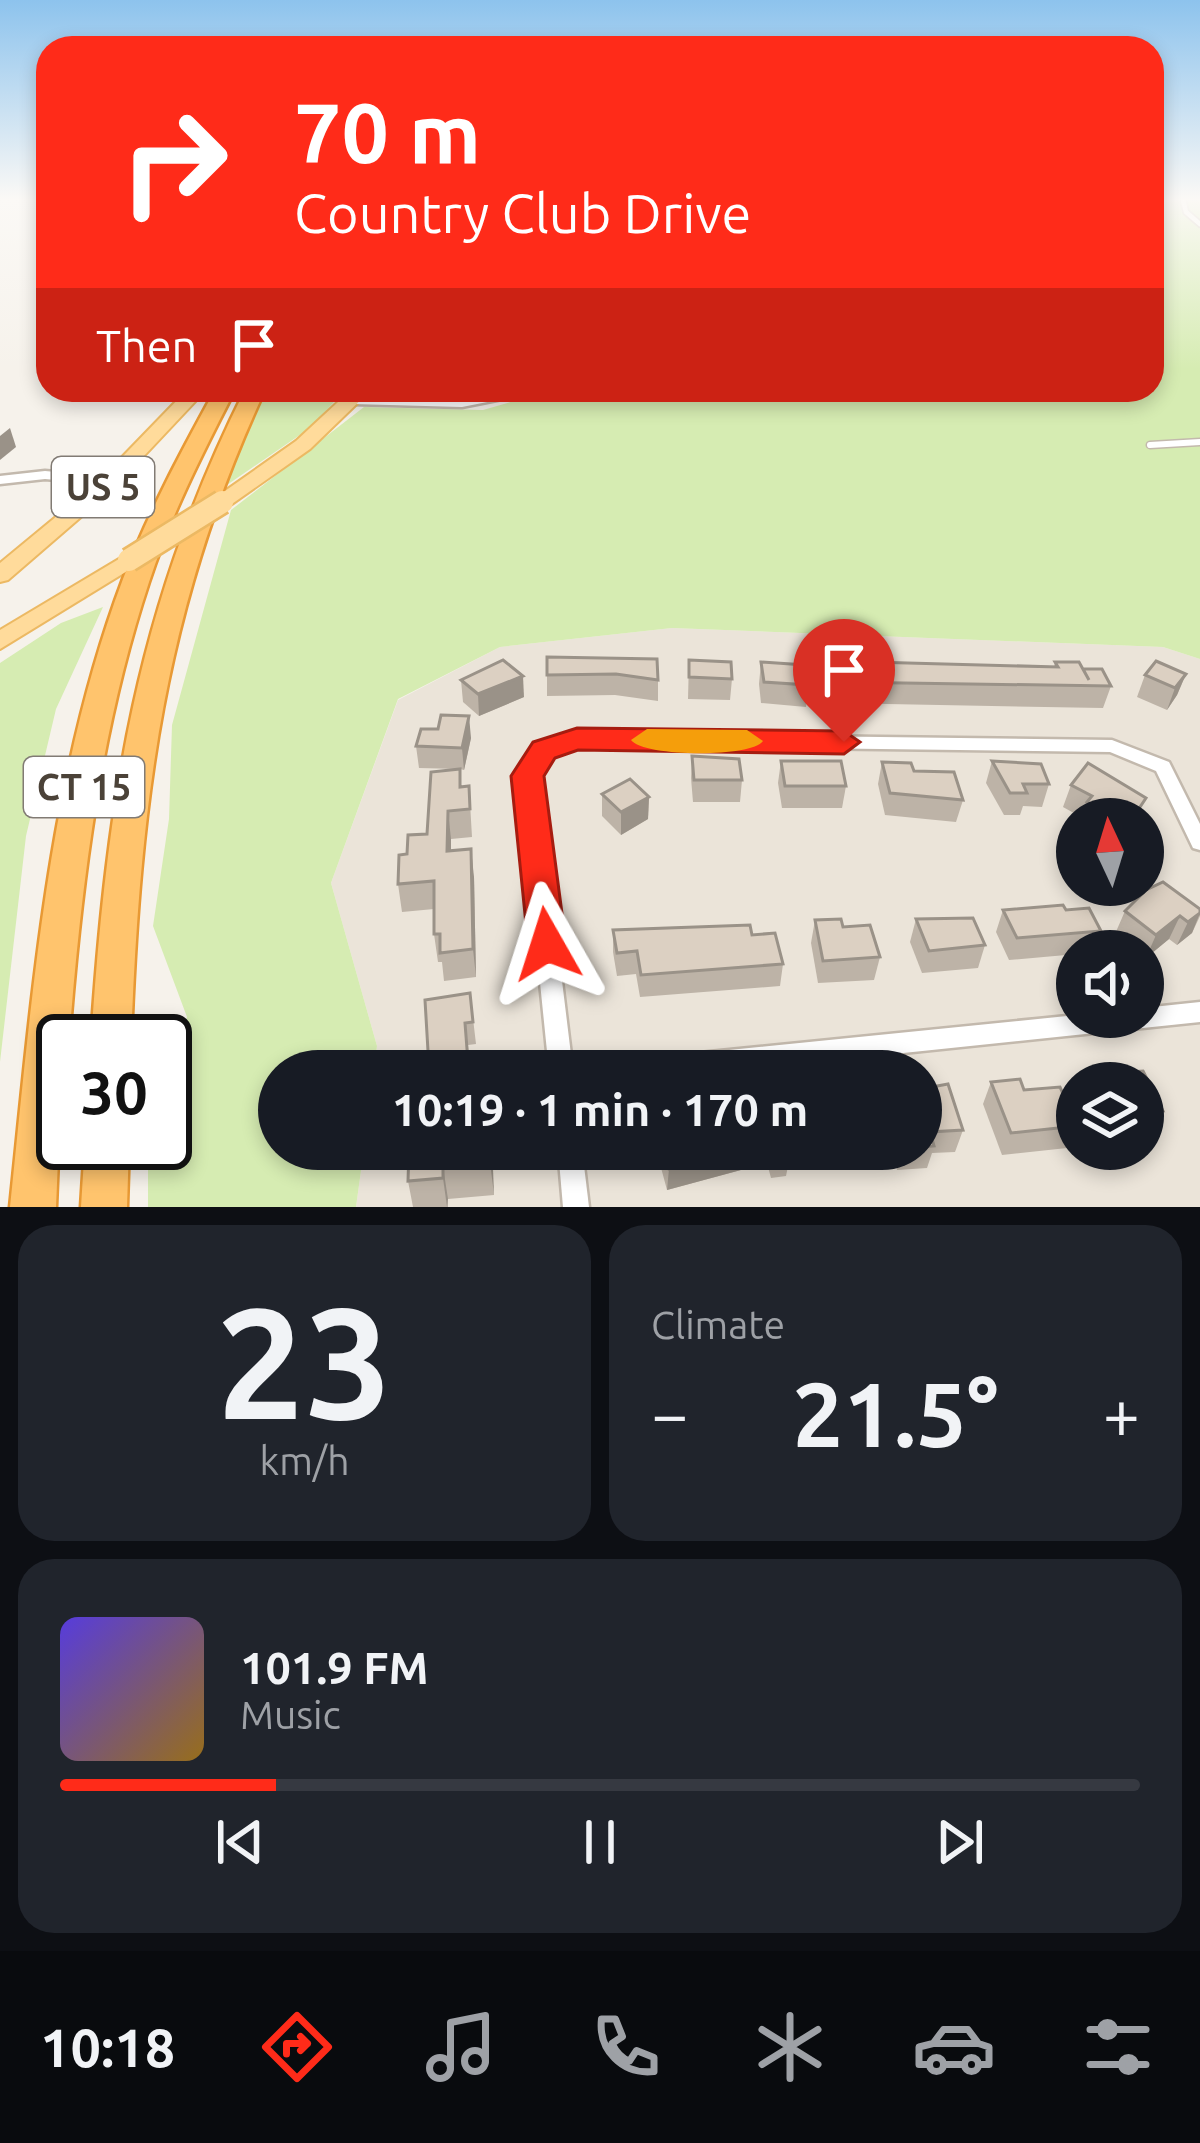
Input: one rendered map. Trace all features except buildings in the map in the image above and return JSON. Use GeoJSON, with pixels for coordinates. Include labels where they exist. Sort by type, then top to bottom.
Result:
{"type":"FeatureCollection","features":[{"type":"Feature","properties":{"kind":"highway","name":"CT 15"},"geometry":{"type":"LineString","coordinates":[[34,1207],[65,899],[102,702],[160,521],[219,402]]}},
{"type":"Feature","properties":{"kind":"highway","name":"CT 15"},"geometry":{"type":"LineString","coordinates":[[113,1014],[129,826],[155,667],[204,499],[249,402]]}},
{"type":"Feature","properties":{"kind":"highway"},"geometry":{"type":"LineString","coordinates":[[104,1207],[106,1170]]}},
{"type":"Feature","properties":{"kind":"main road","name":"US 5"},"geometry":{"type":"LineString","coordinates":[[0,575],[111,481],[186,402]]}},
{"type":"Feature","properties":{"kind":"main road","name":"US 5"},"geometry":{"type":"LineString","coordinates":[[0,640],[222,502],[292,454],[350,402]]}},
{"type":"Feature","properties":{"kind":"street"},"geometry":{"type":"LineString","coordinates":[[439,402],[472,402]]}},
{"type":"Feature","properties":{"kind":"street"},"geometry":{"type":"LineString","coordinates":[[0,480],[45,475],[111,481]]}},
{"type":"Feature","properties":{"kind":"street"},"geometry":{"type":"LineString","coordinates":[[559,1050],[528,776],[544,750],[577,739],[1112,746],[1149,757],[1174,780],[1200,843]]}},
{"type":"Feature","properties":{"kind":"street"},"geometry":{"type":"LineString","coordinates":[[832,1050],[1200,1012]]}},
{"type":"Feature","properties":{"kind":"street"},"geometry":{"type":"LineString","coordinates":[[572,1170],[576,1207]]}},
{"type":"Feature","properties":{"kind":"lane"},"geometry":{"type":"LineString","coordinates":[[1150,445],[1200,442]]}},
{"type":"Feature","properties":{"kind":"shaded area"},"geometry":{"type":"Polygon","coordinates":[[[672,628],[1163,647],[1200,659],[1200,1207],[356,1207],[361,1170],[942,1170],[942,1050],[377,1050],[331,883],[398,700],[500,647],[672,628]]]}},
{"type":"Feature","properties":{"kind":"green space"},"geometry":{"type":"Polygon","coordinates":[[[1164,256],[1200,256],[1200,659],[1163,647],[672,628],[500,647],[398,699],[331,883],[377,1050],[258,1050],[258,1170],[361,1170],[356,1207],[148,1207],[148,1170],[192,1170],[192,1014],[186,1014],[153,926],[169,819],[172,725],[231,510],[364,407],[483,410],[511,402],[1164,402],[1164,256]]]}},
{"type":"Feature","properties":{"kind":"green space"},"geometry":{"type":"Polygon","coordinates":[[[262,402],[334,402],[310,428],[224,487],[262,402]]]}},
{"type":"Feature","properties":{"kind":"green space"},"geometry":{"type":"Polygon","coordinates":[[[103,607],[56,709],[26,836],[0,1062],[0,663],[61,623],[103,607]]]}},
{"type":"Feature","properties":{"kind":"slow traffic"},"geometry":{"type":"LineString","coordinates":[[647,740],[747,741]]}},
{"type":"Feature","properties":{"kind":"route"},"geometry":{"type":"LineString","coordinates":[[547,944],[528,776],[533,761],[544,750],[577,739],[844,742]]}}]}
